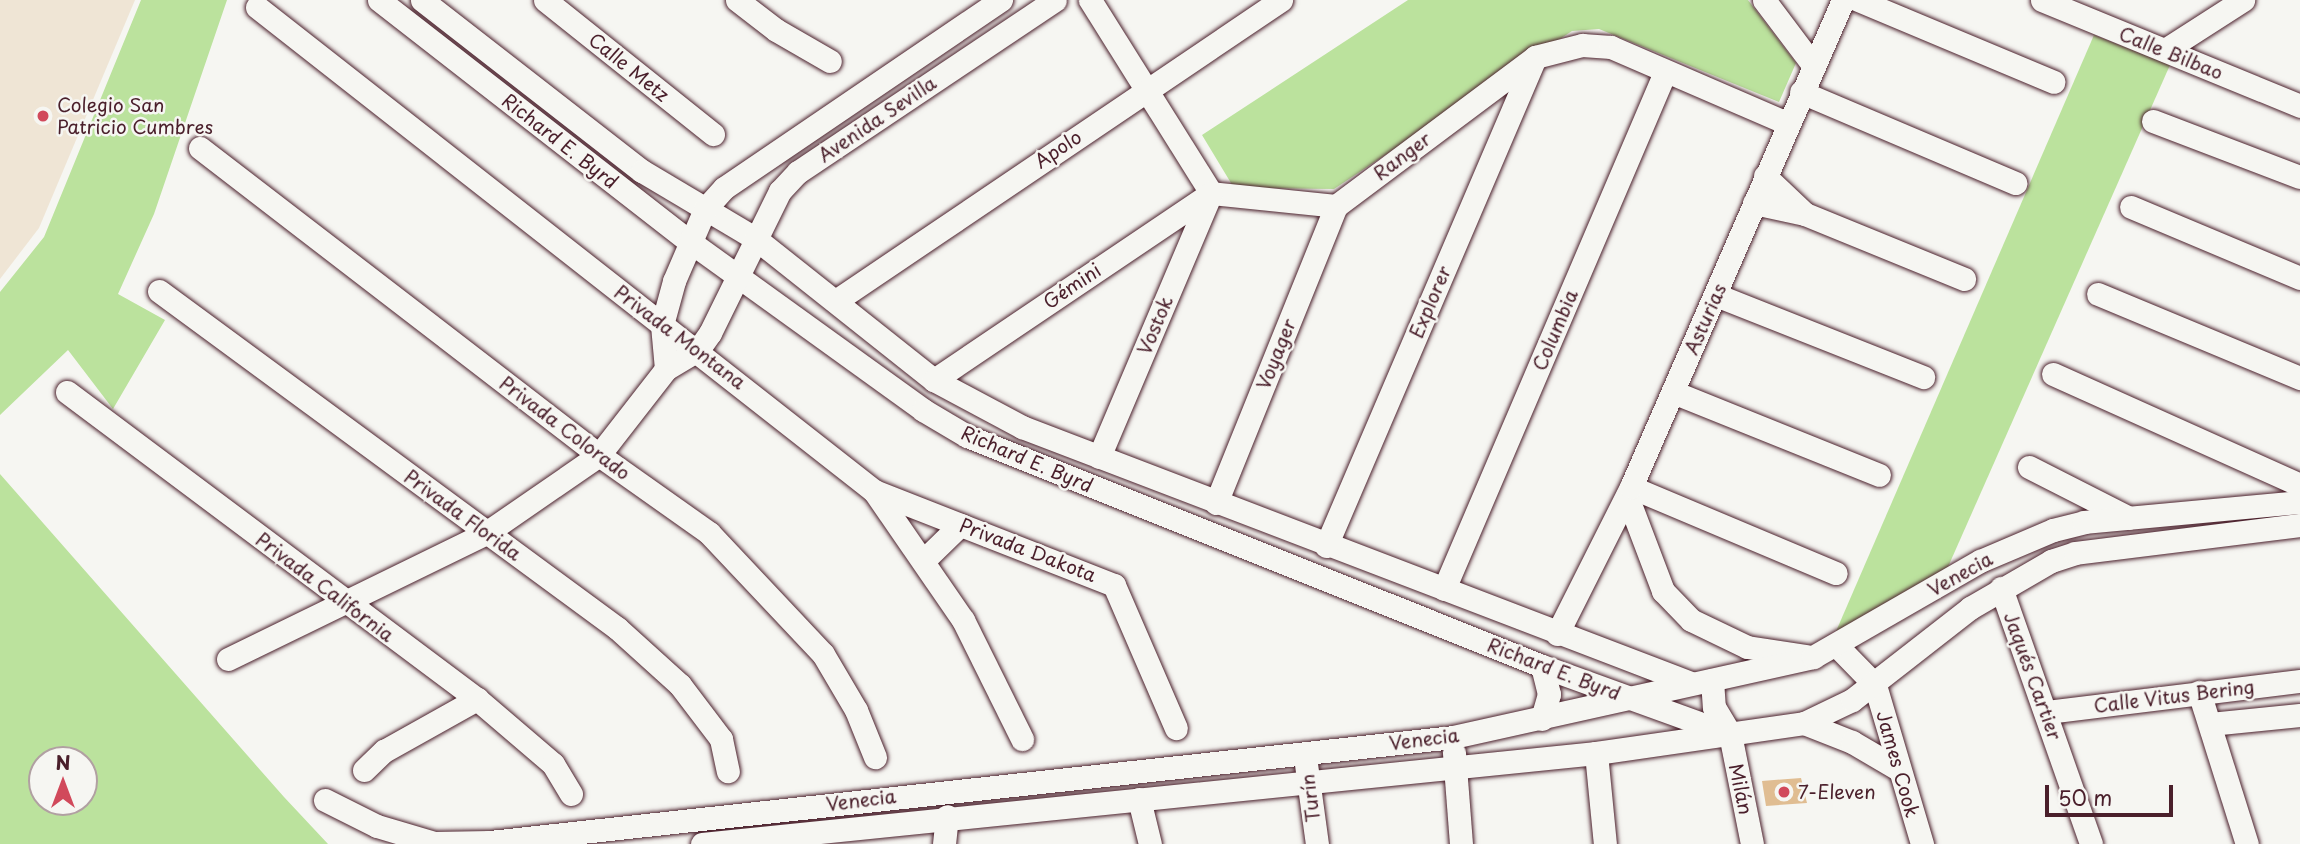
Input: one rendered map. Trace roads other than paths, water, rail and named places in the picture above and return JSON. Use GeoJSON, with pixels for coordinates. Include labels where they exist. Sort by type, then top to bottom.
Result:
{"type":"FeatureCollection","features":[{"type":"Feature","properties":{"kind":"street","name":"Richard E. Byrd"},"geometry":{"type":"LineString","coordinates":[[379,0],[689,241],[923,410],[967,436],[1542,666],[1730,734]]}},
{"type":"Feature","properties":{"kind":"street","name":"Richard E. Byrd"},"geometry":{"type":"LineString","coordinates":[[422,0],[642,171],[756,239],[837,300],[934,380],[1021,427],[1557,634],[1701,681]]}},
{"type":"Feature","properties":{"kind":"street","name":"Calle Metz"},"geometry":{"type":"LineString","coordinates":[[545,0],[713,134]]}},
{"type":"Feature","properties":{"kind":"street"},"geometry":{"type":"LineString","coordinates":[[737,0],[776,30],[830,61]]}},
{"type":"Feature","properties":{"kind":"street","name":"Avenida Sevilla"},"geometry":{"type":"LineString","coordinates":[[662,325],[689,241],[705,209],[747,169],[1001,0]]}},
{"type":"Feature","properties":{"kind":"street","name":"Avenida Sevilla"},"geometry":{"type":"LineString","coordinates":[[698,349],[780,191],[798,172],[1055,0]]}},
{"type":"Feature","properties":{"kind":"street"},"geometry":{"type":"LineString","coordinates":[[1090,0],[1149,88],[1211,193],[1336,206]]}},
{"type":"Feature","properties":{"kind":"street","name":"Apolo"},"geometry":{"type":"LineString","coordinates":[[837,300],[1281,0]]}},
{"type":"Feature","properties":{"kind":"street"},"geometry":{"type":"LineString","coordinates":[[1764,0],[1813,65]]}},
{"type":"Feature","properties":{"kind":"street","name":"Asturias"},"geometry":{"type":"LineString","coordinates":[[1557,634],[1629,492],[1716,295],[1787,123],[1843,0]]}},
{"type":"Feature","properties":{"kind":"street"},"geometry":{"type":"LineString","coordinates":[[1858,0],[2054,82]]}},
{"type":"Feature","properties":{"kind":"street","name":"Calle Bilbao"},"geometry":{"type":"LineString","coordinates":[[2042,0],[2300,106]]}},
{"type":"Feature","properties":{"kind":"street"},"geometry":{"type":"LineString","coordinates":[[2165,50],[2243,0]]}},
{"type":"Feature","properties":{"kind":"street","name":"Privada Montana"},"geometry":{"type":"LineString","coordinates":[[257,7],[662,325],[698,349],[874,491],[963,620],[1021,739]]}},
{"type":"Feature","properties":{"kind":"street","name":"Ranger"},"geometry":{"type":"LineString","coordinates":[[1336,206],[1535,57],[1599,44],[1787,123]]}},
{"type":"Feature","properties":{"kind":"street","name":"Explorer"},"geometry":{"type":"LineString","coordinates":[[1326,546],[1535,57]]}},
{"type":"Feature","properties":{"kind":"street","name":"Columbia"},"geometry":{"type":"LineString","coordinates":[[1444,589],[1665,72]]}},
{"type":"Feature","properties":{"kind":"street"},"geometry":{"type":"LineString","coordinates":[[1801,92],[2015,183]]}},
{"type":"Feature","properties":{"kind":"street"},"geometry":{"type":"LineString","coordinates":[[2153,121],[2300,177]]}},
{"type":"Feature","properties":{"kind":"street","name":"Privada Colorado"},"geometry":{"type":"LineString","coordinates":[[200,148],[599,455],[709,533],[773,596],[823,654],[856,710],[875,757]]}},
{"type":"Feature","properties":{"kind":"street"},"geometry":{"type":"LineString","coordinates":[[1765,176],[1805,214]]}},
{"type":"Feature","properties":{"kind":"street","name":"Gémini"},"geometry":{"type":"LineString","coordinates":[[934,380],[1211,193]]}},
{"type":"Feature","properties":{"kind":"street","name":"Vostok"},"geometry":{"type":"LineString","coordinates":[[1099,457],[1211,193]]}},
{"type":"Feature","properties":{"kind":"street"},"geometry":{"type":"LineString","coordinates":[[1754,203],[1805,214],[1964,279]]}},
{"type":"Feature","properties":{"kind":"street","name":"Voyager"},"geometry":{"type":"LineString","coordinates":[[1216,503],[1336,206]]}},
{"type":"Feature","properties":{"kind":"street"},"geometry":{"type":"LineString","coordinates":[[2131,207],[2300,278]]}},
{"type":"Feature","properties":{"kind":"street","name":"Privada Florida"},"geometry":{"type":"LineString","coordinates":[[159,291],[617,628],[680,685],[721,739],[728,771]]}},
{"type":"Feature","properties":{"kind":"street"},"geometry":{"type":"LineString","coordinates":[[2098,294],[2300,379]]}},
{"type":"Feature","properties":{"kind":"street"},"geometry":{"type":"LineString","coordinates":[[1716,295],[1923,377]]}},
{"type":"Feature","properties":{"kind":"street"},"geometry":{"type":"LineString","coordinates":[[662,325],[667,369]]}},
{"type":"Feature","properties":{"kind":"street"},"geometry":{"type":"LineString","coordinates":[[229,659],[486,533],[599,455],[667,369],[698,349]]}},
{"type":"Feature","properties":{"kind":"street"},"geometry":{"type":"LineString","coordinates":[[2053,374],[2300,485]]}},
{"type":"Feature","properties":{"kind":"street","name":"Privada California"},"geometry":{"type":"LineString","coordinates":[[67,392],[345,603],[477,699],[552,764],[571,793]]}},
{"type":"Feature","properties":{"kind":"street"},"geometry":{"type":"LineString","coordinates":[[1673,392],[1879,475]]}},
{"type":"Feature","properties":{"kind":"street"},"geometry":{"type":"LineString","coordinates":[[2029,467],[2129,518]]}},
{"type":"Feature","properties":{"kind":"street","name":"Privada Dakota"},"geometry":{"type":"LineString","coordinates":[[874,491],[1114,585],[1177,728]]}},
{"type":"Feature","properties":{"kind":"street"},"geometry":{"type":"LineString","coordinates":[[1629,492],[1836,573]]}},
{"type":"Feature","properties":{"kind":"street"},"geometry":{"type":"LineString","coordinates":[[1629,492],[1663,591],[1691,620],[1747,647],[1813,657]]}},
{"type":"Feature","properties":{"kind":"street","name":"Venecia"},"geometry":{"type":"LineString","coordinates":[[325,800],[377,826],[434,843],[511,842],[1453,737],[1813,657],[1837,646],[1934,587],[2020,542],[2084,522],[2300,502]]}},
{"type":"Feature","properties":{"kind":"street"},"geometry":{"type":"LineString","coordinates":[[2171,514],[2174,541]]}},
{"type":"Feature","properties":{"kind":"street"},"geometry":{"type":"LineString","coordinates":[[923,561],[960,525]]}},
{"type":"Feature","properties":{"kind":"street","name":"Venecia"},"geometry":{"type":"LineString","coordinates":[[702,844],[885,826],[947,816],[1596,753],[1804,723],[1875,685],[2001,588],[2075,554],[2300,525]]}},
{"type":"Feature","properties":{"kind":"street","name":"Jaqués Cartier"},"geometry":{"type":"LineString","coordinates":[[2001,588],[2047,712],[2091,844]]}},
{"type":"Feature","properties":{"kind":"street"},"geometry":{"type":"LineString","coordinates":[[1837,646],[1875,685]]}},
{"type":"Feature","properties":{"kind":"street"},"geometry":{"type":"LineString","coordinates":[[1542,666],[1549,694],[1542,719]]}},
{"type":"Feature","properties":{"kind":"street","name":"Milán"},"geometry":{"type":"LineString","coordinates":[[1701,681],[1730,734],[1752,844]]}},
{"type":"Feature","properties":{"kind":"street","name":"Calle Vitus Bering"},"geometry":{"type":"LineString","coordinates":[[2047,712],[2300,681]]}},
{"type":"Feature","properties":{"kind":"street","name":"James Cook"},"geometry":{"type":"LineString","coordinates":[[1875,685],[1922,844]]}},
{"type":"Feature","properties":{"kind":"street"},"geometry":{"type":"LineString","coordinates":[[2199,692],[2247,844]]}},
{"type":"Feature","properties":{"kind":"street"},"geometry":{"type":"LineString","coordinates":[[365,770],[384,751],[477,699]]}},
{"type":"Feature","properties":{"kind":"street"},"geometry":{"type":"LineString","coordinates":[[2210,724],[2300,715]]}},
{"type":"Feature","properties":{"kind":"street"},"geometry":{"type":"LineString","coordinates":[[1804,723],[1852,742],[1898,769]]}},
{"type":"Feature","properties":{"kind":"street"},"geometry":{"type":"LineString","coordinates":[[1453,737],[1461,844]]}},
{"type":"Feature","properties":{"kind":"street","name":"Turín"},"geometry":{"type":"LineString","coordinates":[[1304,752],[1317,844]]}},
{"type":"Feature","properties":{"kind":"street"},"geometry":{"type":"LineString","coordinates":[[1596,753],[1605,844]]}},
{"type":"Feature","properties":{"kind":"street"},"geometry":{"type":"LineString","coordinates":[[1139,799],[1150,844]]}},
{"type":"Feature","properties":{"kind":"street"},"geometry":{"type":"LineString","coordinates":[[860,801],[906,844]]}},
{"type":"Feature","properties":{"kind":"street"},"geometry":{"type":"LineString","coordinates":[[944,844],[947,816]]}},
{"type":"Feature","properties":{"kind":"place","name":"Colegio San Patricio Cumbres"},"geometry":{"type":"Point","coordinates":[43,116]}},
{"type":"Feature","properties":{"kind":"place","name":"7-Eleven"},"geometry":{"type":"Point","coordinates":[1784,792]}}]}
